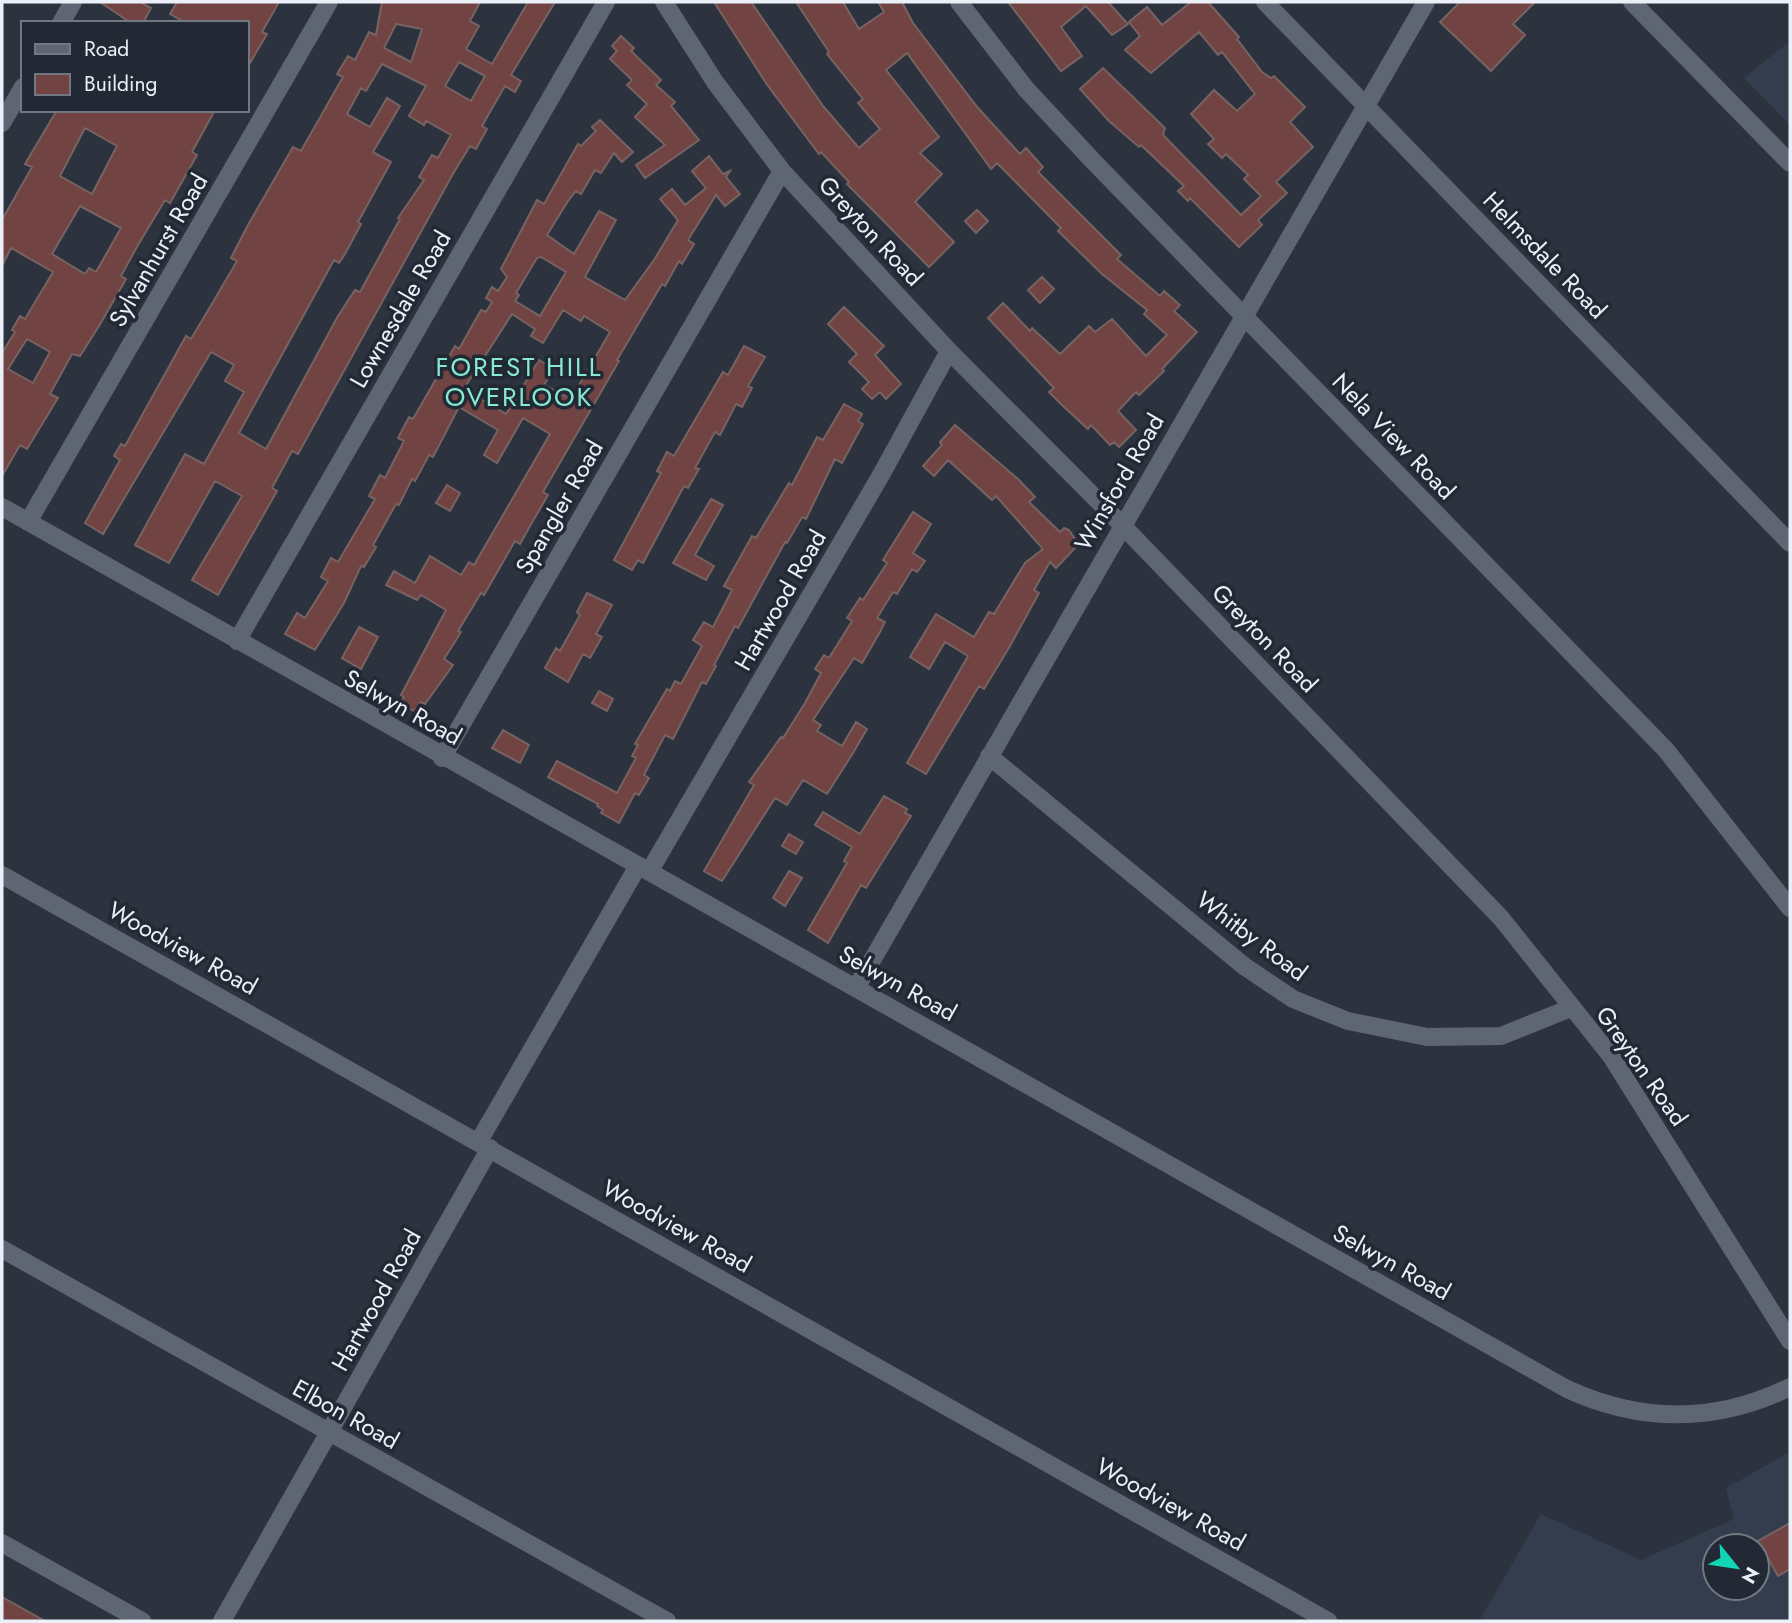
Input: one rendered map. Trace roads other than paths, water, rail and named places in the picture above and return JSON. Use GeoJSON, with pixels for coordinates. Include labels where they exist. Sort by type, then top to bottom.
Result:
{"type":"FeatureCollection","features":[{"type":"Feature","properties":{"kind":"street"},"geometry":{"type":"LineString","coordinates":[[62,21],[73,2]]}},
{"type":"Feature","properties":{"kind":"street","name":"Sylvanhurst Road"},"geometry":{"type":"LineString","coordinates":[[28,522],[329,2]]}},
{"type":"Feature","properties":{"kind":"street","name":"Lownesdale Road"},"geometry":{"type":"LineString","coordinates":[[237,642],[606,2]]}},
{"type":"Feature","properties":{"kind":"street","name":"Greyton Road"},"geometry":{"type":"LineString","coordinates":[[664,2],[715,82],[782,171],[949,351],[1123,526],[1500,918],[1611,1056],[1790,1341]]}},
{"type":"Feature","properties":{"kind":"street","name":"Nela View Road"},"geometry":{"type":"LineString","coordinates":[[959,2],[1026,89],[1666,750],[1790,908]]}},
{"type":"Feature","properties":{"kind":"street","name":"Helmsdale Road"},"geometry":{"type":"LineString","coordinates":[[1265,2],[1790,542]]}},
{"type":"Feature","properties":{"kind":"street","name":"Winsford Road"},"geometry":{"type":"LineString","coordinates":[[856,988],[1426,2]]}},
{"type":"Feature","properties":{"kind":"street"},"geometry":{"type":"LineString","coordinates":[[1632,2],[1790,163]]}},
{"type":"Feature","properties":{"kind":"street"},"geometry":{"type":"LineString","coordinates":[[2,124],[21,91]]}},
{"type":"Feature","properties":{"kind":"street","name":"Spangler Road"},"geometry":{"type":"LineString","coordinates":[[442,758],[782,171]]}},
{"type":"Feature","properties":{"kind":"street","name":"Hartwood Road"},"geometry":{"type":"LineString","coordinates":[[222,1621],[330,1433],[484,1144],[643,869],[881,475],[949,351]]}},
{"type":"Feature","properties":{"kind":"street","name":"Selwyn Road"},"geometry":{"type":"LineString","coordinates":[[2,507],[442,758],[1591,1401],[1650,1415],[1681,1416],[1739,1406],[1790,1387]]}},
{"type":"Feature","properties":{"kind":"street","name":"Whitby Road"},"geometry":{"type":"LineString","coordinates":[[989,755],[1244,966],[1293,999],[1348,1021],[1427,1037],[1501,1036],[1571,1008]]}},
{"type":"Feature","properties":{"kind":"street","name":"Woodview Road"},"geometry":{"type":"LineString","coordinates":[[2,874],[1328,1621]]}},
{"type":"Feature","properties":{"kind":"street","name":"Elbon Road"},"geometry":{"type":"LineString","coordinates":[[2,1249],[667,1621]]}},
{"type":"Feature","properties":{"kind":"street"},"geometry":{"type":"LineString","coordinates":[[2,1544],[142,1621]]}},
{"type":"Feature","properties":{"kind":"district","name":"FOREST HILL OVERLOOK"},"geometry":{"type":"Point","coordinates":[519,382]}}]}
